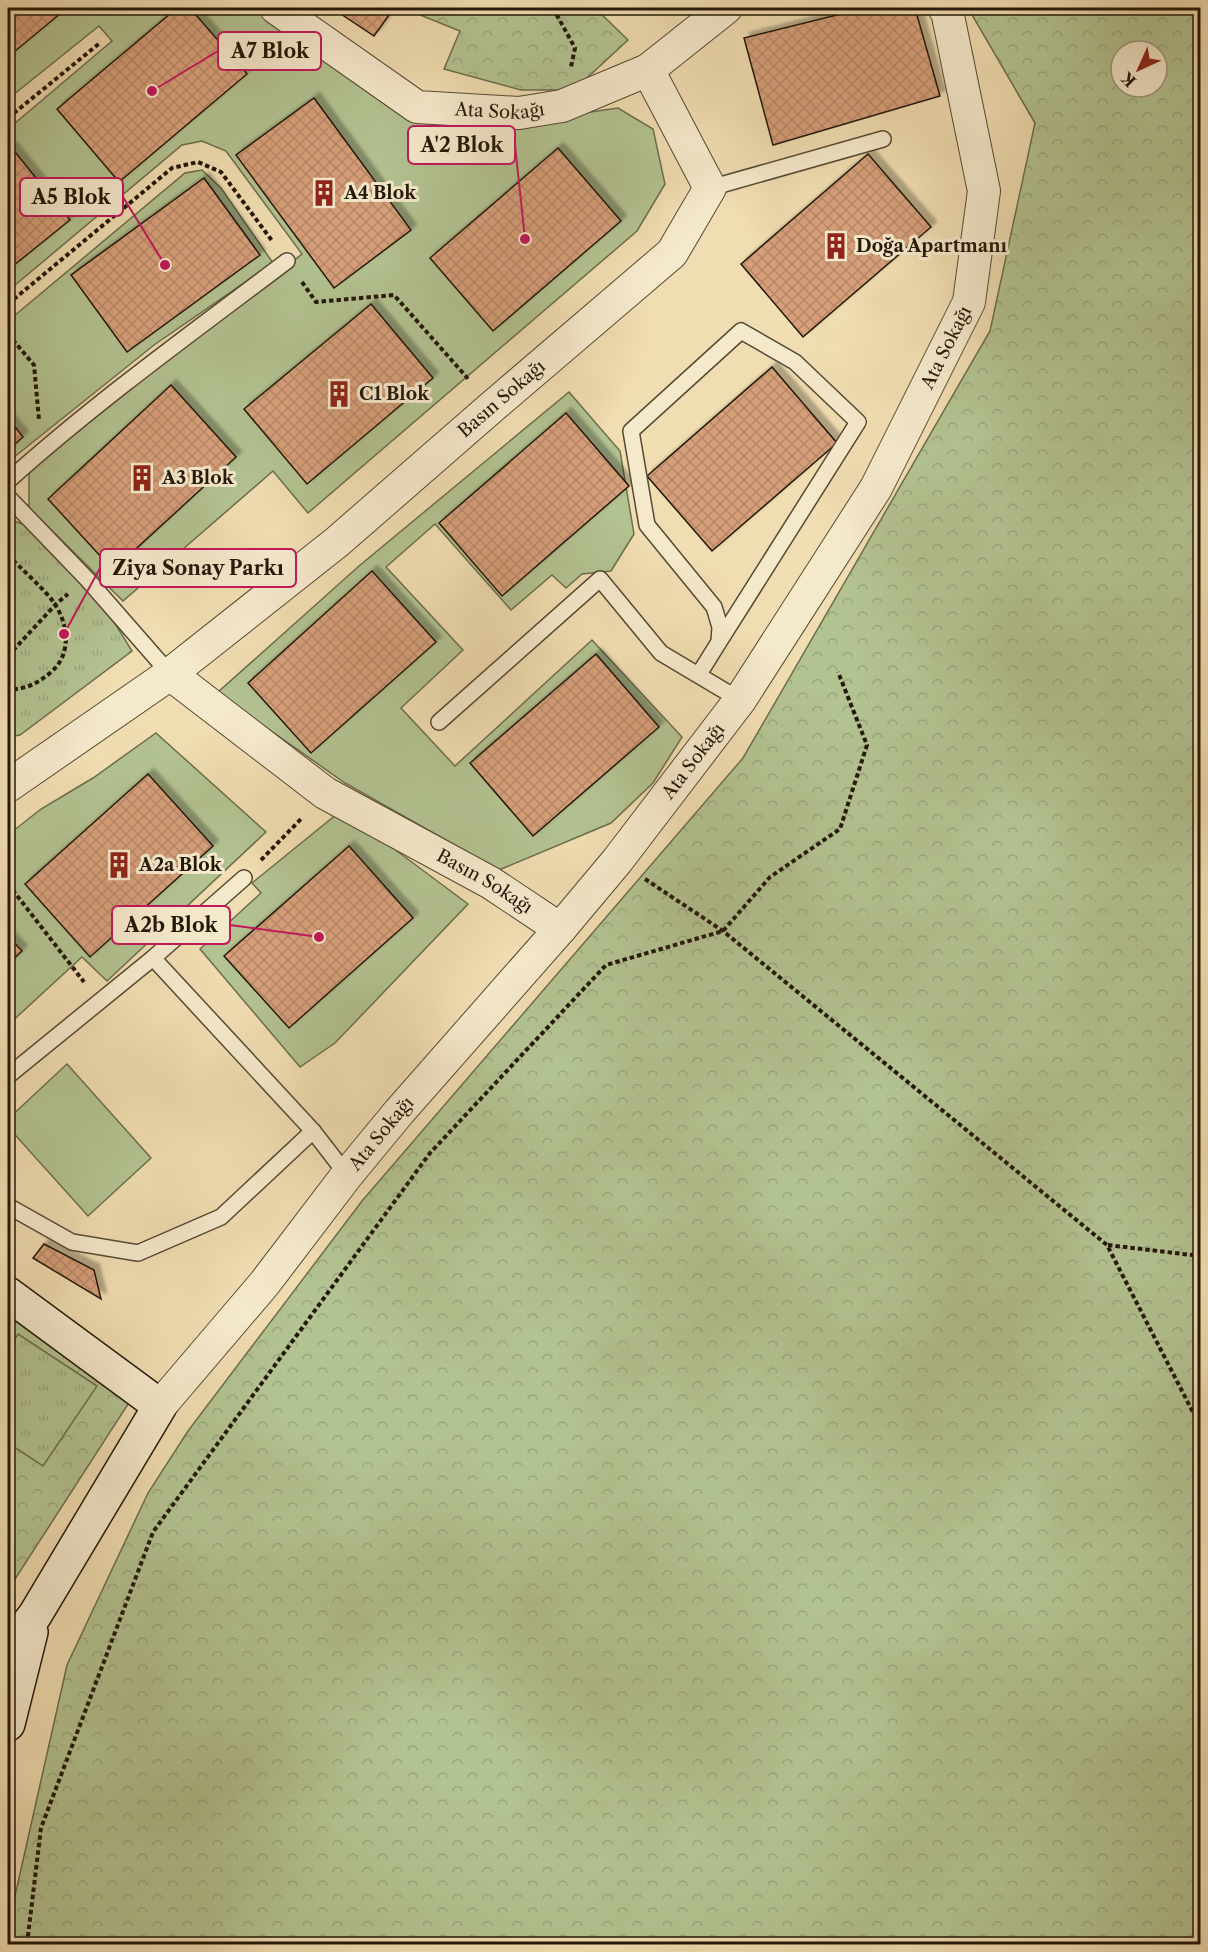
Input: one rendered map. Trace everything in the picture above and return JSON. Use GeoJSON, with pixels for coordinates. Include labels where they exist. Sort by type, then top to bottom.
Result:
{"type":"FeatureCollection","features":[{"type":"Feature","properties":{"kind":"street","name":"Ata Sokağı"},"geometry":{"type":"LineString","coordinates":[[276,8],[417,107],[519,113],[562,106],[648,70],[726,8]]}},
{"type":"Feature","properties":{"kind":"street","name":"Ata Sokağı"},"geometry":{"type":"LineString","coordinates":[[160,1406],[264,1284],[347,1175],[617,861],[741,700],[876,488],[969,302],[984,190],[947,11],[944,8]]}},
{"type":"Feature","properties":{"kind":"street"},"geometry":{"type":"LineString","coordinates":[[648,70],[710,188]]}},
{"type":"Feature","properties":{"kind":"street","name":"Basın Sokağı"},"geometry":{"type":"LineString","coordinates":[[8,786],[170,674],[337,542],[672,253],[710,188]]}},
{"type":"Feature","properties":{"kind":"street","name":"Basın Sokağı"},"geometry":{"type":"LineString","coordinates":[[170,674],[325,793],[491,883],[560,929]]}},
{"type":"Feature","properties":{"kind":"street"},"geometry":{"type":"LineString","coordinates":[[8,1294],[160,1406],[35,1616],[14,1642],[8,1656]]}},
{"type":"Feature","properties":{"kind":"street"},"geometry":{"type":"LineString","coordinates":[[8,1724],[35,1616]]}},
{"type":"Feature","properties":{"kind":"lane"},"geometry":{"type":"LineString","coordinates":[[710,188],[883,139]]}},
{"type":"Feature","properties":{"kind":"lane"},"geometry":{"type":"LineString","coordinates":[[8,481],[43,450],[287,261]]}},
{"type":"Feature","properties":{"kind":"lane"},"geometry":{"type":"LineString","coordinates":[[699,674],[858,422],[795,362],[741,331],[631,431],[647,525],[714,607],[720,627],[719,642]]}},
{"type":"Feature","properties":{"kind":"lane"},"geometry":{"type":"LineString","coordinates":[[8,497],[87,579],[170,674]]}},
{"type":"Feature","properties":{"kind":"lane"},"geometry":{"type":"LineString","coordinates":[[439,722],[600,579],[661,652],[741,700]]}},
{"type":"Feature","properties":{"kind":"lane"},"geometry":{"type":"LineString","coordinates":[[8,1076],[153,958],[244,878]]}},
{"type":"Feature","properties":{"kind":"lane"},"geometry":{"type":"LineString","coordinates":[[153,958],[314,1131],[347,1175]]}},
{"type":"Feature","properties":{"kind":"lane"},"geometry":{"type":"LineString","coordinates":[[8,1206],[72,1242],[138,1252],[221,1217],[314,1131]]}},
{"type":"Feature","properties":{"kind":"path"},"geometry":{"type":"LineString","coordinates":[[553,8],[575,48],[562,106]]}},
{"type":"Feature","properties":{"kind":"path"},"geometry":{"type":"LineString","coordinates":[[8,118],[101,42]]}},
{"type":"Feature","properties":{"kind":"path"},"geometry":{"type":"LineString","coordinates":[[8,304],[172,168],[198,162],[221,172],[316,302],[394,295],[493,406]]}},
{"type":"Feature","properties":{"kind":"path"},"geometry":{"type":"LineString","coordinates":[[8,334],[34,365],[43,450]]}},
{"type":"Feature","properties":{"kind":"path"},"geometry":{"type":"LineString","coordinates":[[8,555],[56,604],[67,633],[64,653],[54,670],[39,681],[20,690],[8,688]]}},
{"type":"Feature","properties":{"kind":"path"},"geometry":{"type":"LineString","coordinates":[[8,656],[56,604],[87,579]]}},
{"type":"Feature","properties":{"kind":"path"},"geometry":{"type":"LineString","coordinates":[[27,1944],[41,1828],[153,1532],[430,1153],[606,965],[723,931],[770,877],[840,829],[867,745],[838,672]]}},
{"type":"Feature","properties":{"kind":"path"},"geometry":{"type":"LineString","coordinates":[[244,878],[325,793]]}},
{"type":"Feature","properties":{"kind":"path"},"geometry":{"type":"LineString","coordinates":[[617,861],[723,931],[1107,1245],[1200,1426]]}},
{"type":"Feature","properties":{"kind":"path"},"geometry":{"type":"LineString","coordinates":[[8,884],[99,1002]]}},
{"type":"Feature","properties":{"kind":"path"},"geometry":{"type":"LineString","coordinates":[[1107,1245],[1200,1256]]}},
{"type":"Feature","properties":{"kind":"green space"},"geometry":{"type":"Polygon","coordinates":[[[8,8],[258,8],[421,122],[535,120],[618,108],[653,129],[665,184],[637,231],[308,513],[273,471],[123,601],[29,508],[29,473],[53,449],[302,254],[226,151],[202,141],[182,145],[8,291],[8,129],[112,41],[99,26],[8,99],[8,8]]]}},
{"type":"Feature","properties":{"kind":"green space"},"geometry":{"type":"Polygon","coordinates":[[[426,8],[595,8],[628,40],[574,90],[521,90],[444,69],[460,31],[420,15],[426,8]]]}},
{"type":"Feature","properties":{"kind":"green space"},"geometry":{"type":"Polygon","coordinates":[[[968,8],[1200,8],[1200,1944],[8,1944],[8,1927],[67,1665],[148,1493],[188,1431],[362,1201],[743,758],[990,331],[1035,123],[968,8]]]}},
{"type":"Feature","properties":{"kind":"green space"},"geometry":{"type":"Polygon","coordinates":[[[202,170],[221,188],[273,263],[154,345],[8,462],[8,321],[185,173],[202,170]]]}},
{"type":"Feature","properties":{"kind":"green space"},"geometry":{"type":"Polygon","coordinates":[[[569,392],[620,451],[634,534],[611,571],[582,574],[566,588],[552,575],[511,610],[435,524],[386,567],[463,650],[401,708],[455,766],[592,640],[682,737],[653,783],[611,823],[499,870],[345,783],[217,693],[359,566],[569,392]]]}},
{"type":"Feature","properties":{"kind":"green space"},"geometry":{"type":"Polygon","coordinates":[[[8,519],[31,527],[111,617],[132,651],[20,735],[8,737],[8,519]]]}},
{"type":"Feature","properties":{"kind":"green space"},"geometry":{"type":"Polygon","coordinates":[[[156,733],[266,832],[107,981],[82,957],[8,1025],[8,835],[41,809],[93,778],[156,733]]]}},
{"type":"Feature","properties":{"kind":"green space"},"geometry":{"type":"Polygon","coordinates":[[[342,810],[468,904],[335,1043],[300,1067],[200,949],[261,893],[252,883],[342,810]]]}},
{"type":"Feature","properties":{"kind":"green space"},"geometry":{"type":"Polygon","coordinates":[[[67,1064],[151,1158],[88,1216],[8,1127],[8,1119],[67,1064]]]}},
{"type":"Feature","properties":{"kind":"green space"},"geometry":{"type":"Polygon","coordinates":[[[8,1312],[132,1398],[8,1590],[8,1312]]]}},
{"type":"Feature","properties":{"kind":"green space"},"geometry":{"type":"Polygon","coordinates":[[[18,1334],[97,1386],[43,1466],[8,1443],[8,1350],[18,1334]]]}},
{"type":"Feature","properties":{"kind":"building"},"geometry":{"type":"Polygon","coordinates":[[[8,8],[67,8],[8,57],[8,8]]]}},
{"type":"Feature","properties":{"kind":"building"},"geometry":{"type":"Polygon","coordinates":[[[177,8],[190,8],[247,74],[119,182],[57,109],[177,8]]]}},
{"type":"Feature","properties":{"kind":"building"},"geometry":{"type":"Polygon","coordinates":[[[332,8],[394,8],[374,36],[332,8]]]}},
{"type":"Feature","properties":{"kind":"building"},"geometry":{"type":"Polygon","coordinates":[[[865,8],[915,8],[940,96],[773,145],[744,38],[865,8]]]}},
{"type":"Feature","properties":{"kind":"building","name":"A4 Blok"},"geometry":{"type":"Polygon","coordinates":[[[314,98],[411,230],[334,288],[236,155],[314,98]]]}},
{"type":"Feature","properties":{"kind":"building"},"geometry":{"type":"Polygon","coordinates":[[[11,147],[70,220],[8,270],[8,150],[11,147]]]}},
{"type":"Feature","properties":{"kind":"building"},"geometry":{"type":"Polygon","coordinates":[[[558,148],[621,221],[493,331],[430,258],[558,148]]]}},
{"type":"Feature","properties":{"kind":"building","name":"Doğa Apartmanı"},"geometry":{"type":"Polygon","coordinates":[[[868,154],[931,227],[803,337],[741,264],[868,154]]]}},
{"type":"Feature","properties":{"kind":"building"},"geometry":{"type":"Polygon","coordinates":[[[204,178],[260,255],[127,352],[71,275],[204,178]]]}},
{"type":"Feature","properties":{"kind":"building","name":"C1 Blok"},"geometry":{"type":"Polygon","coordinates":[[[371,304],[433,378],[307,484],[244,409],[371,304]]]}},
{"type":"Feature","properties":{"kind":"building"},"geometry":{"type":"Polygon","coordinates":[[[772,367],[837,443],[712,551],[647,476],[772,367]]]}},
{"type":"Feature","properties":{"kind":"building","name":"A3 Blok"},"geometry":{"type":"Polygon","coordinates":[[[171,385],[236,457],[113,570],[48,499],[171,385]]]}},
{"type":"Feature","properties":{"kind":"building"},"geometry":{"type":"Polygon","coordinates":[[[566,413],[629,486],[502,596],[439,523],[566,413]]]}},
{"type":"Feature","properties":{"kind":"building"},"geometry":{"type":"Polygon","coordinates":[[[8,418],[23,437],[8,450],[8,418]]]}},
{"type":"Feature","properties":{"kind":"building"},"geometry":{"type":"Polygon","coordinates":[[[372,571],[436,642],[311,753],[248,683],[372,571]]]}},
{"type":"Feature","properties":{"kind":"building"},"geometry":{"type":"Polygon","coordinates":[[[596,654],[659,727],[533,836],[470,763],[596,654]]]}},
{"type":"Feature","properties":{"kind":"building","name":"A2a Blok"},"geometry":{"type":"Polygon","coordinates":[[[148,774],[213,846],[90,957],[25,884],[148,774]]]}},
{"type":"Feature","properties":{"kind":"building"},"geometry":{"type":"Polygon","coordinates":[[[349,846],[413,918],[289,1028],[224,956],[349,846]]]}},
{"type":"Feature","properties":{"kind":"building"},"geometry":{"type":"Polygon","coordinates":[[[8,936],[22,951],[8,964],[8,936]]]}},
{"type":"Feature","properties":{"kind":"building"},"geometry":{"type":"Polygon","coordinates":[[[44,1244],[94,1270],[101,1299],[33,1258],[44,1244]]]}},
{"type":"Feature","properties":{"kind":"place","name":"A7 Blok"},"geometry":{"type":"Point","coordinates":[152,91]}},
{"type":"Feature","properties":{"kind":"place","name":"A4 Blok"},"geometry":{"type":"Point","coordinates":[324,193]}},
{"type":"Feature","properties":{"kind":"place","name":"A'2 Blok"},"geometry":{"type":"Point","coordinates":[525,239]}},
{"type":"Feature","properties":{"kind":"place","name":"Doğa Apartmanı"},"geometry":{"type":"Point","coordinates":[836,246]}},
{"type":"Feature","properties":{"kind":"place","name":"A5 Blok"},"geometry":{"type":"Point","coordinates":[165,265]}},
{"type":"Feature","properties":{"kind":"place","name":"C1 Blok"},"geometry":{"type":"Point","coordinates":[339,394]}},
{"type":"Feature","properties":{"kind":"place","name":"A3 Blok"},"geometry":{"type":"Point","coordinates":[142,478]}},
{"type":"Feature","properties":{"kind":"place","name":"Ziya Sonay Parkı"},"geometry":{"type":"Point","coordinates":[64,634]}},
{"type":"Feature","properties":{"kind":"place","name":"A2a Blok"},"geometry":{"type":"Point","coordinates":[119,865]}},
{"type":"Feature","properties":{"kind":"place","name":"A2b Blok"},"geometry":{"type":"Point","coordinates":[319,937]}}]}
